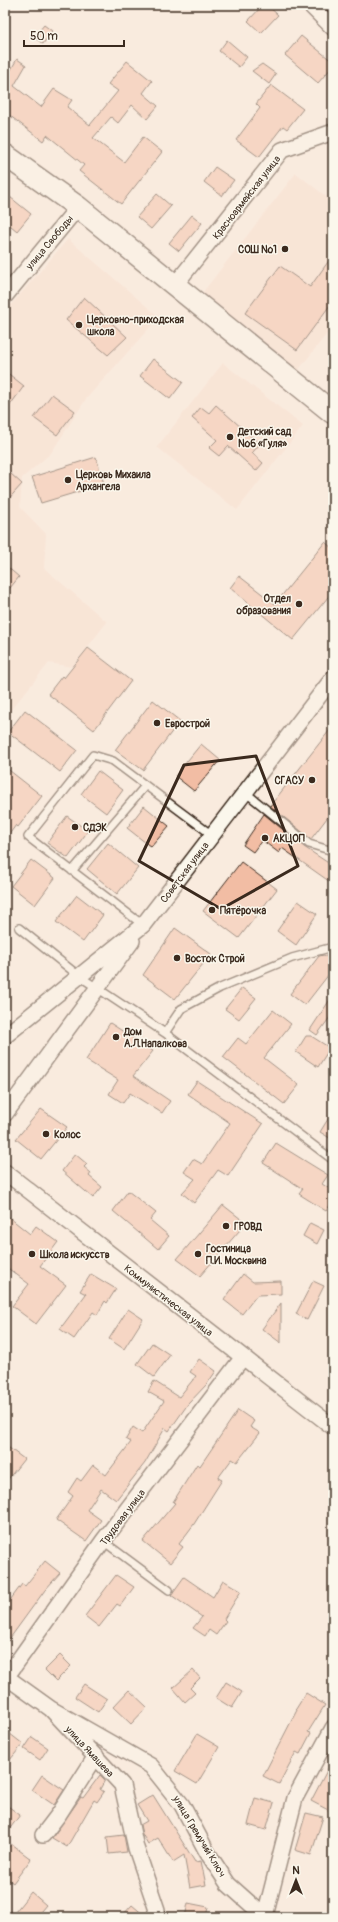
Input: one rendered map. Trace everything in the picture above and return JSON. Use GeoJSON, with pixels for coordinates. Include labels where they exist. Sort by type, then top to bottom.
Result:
{"type":"FeatureCollection","features":[{"type":"Feature","properties":{"kind":"main road"},"geometry":{"type":"LineString","coordinates":[[5,154],[78,207],[333,413]]}},
{"type":"Feature","properties":{"kind":"street"},"geometry":{"type":"LineString","coordinates":[[310,5],[333,28]]}},
{"type":"Feature","properties":{"kind":"street","name":"Красноармейская улица"},"geometry":{"type":"LineString","coordinates":[[175,285],[282,150],[333,132]]}},
{"type":"Feature","properties":{"kind":"street","name":"улица Свободы"},"geometry":{"type":"LineString","coordinates":[[5,296],[78,207]]}},
{"type":"Feature","properties":{"kind":"street","name":"Советская улица"},"geometry":{"type":"LineString","coordinates":[[5,1036],[143,926],[333,678]]}},
{"type":"Feature","properties":{"kind":"street"},"geometry":{"type":"LineString","coordinates":[[5,1114],[143,926]]}},
{"type":"Feature","properties":{"kind":"street","name":"Коммунистическая улица"},"geometry":{"type":"LineString","coordinates":[[5,1172],[333,1427]]}},
{"type":"Feature","properties":{"kind":"street","name":"Трудовая улица"},"geometry":{"type":"LineString","coordinates":[[5,1677],[104,1541],[243,1357]]}},
{"type":"Feature","properties":{"kind":"street","name":"улица Ямашева"},"geometry":{"type":"LineString","coordinates":[[5,1677],[51,1709],[122,1785],[136,1848],[157,1910],[154,1917]]}},
{"type":"Feature","properties":{"kind":"street","name":"улица Гремучий Ключ"},"geometry":{"type":"LineString","coordinates":[[51,1709],[151,1766],[182,1804],[207,1852],[228,1884],[265,1916]]}},
{"type":"Feature","properties":{"kind":"street"},"geometry":{"type":"LineString","coordinates":[[265,1916],[294,1798],[333,1728]]}},
{"type":"Feature","properties":{"kind":"street"},"geometry":{"type":"LineString","coordinates":[[43,1835],[68,1802],[96,1756]]}},
{"type":"Feature","properties":{"kind":"lane"},"geometry":{"type":"LineString","coordinates":[[143,926],[28,837],[93,755],[113,761],[212,836]]}},
{"type":"Feature","properties":{"kind":"lane"},"geometry":{"type":"LineString","coordinates":[[72,871],[145,786]]}},
{"type":"Feature","properties":{"kind":"lane"},"geometry":{"type":"LineString","coordinates":[[245,792],[309,844],[333,851]]}},
{"type":"Feature","properties":{"kind":"lane"},"geometry":{"type":"LineString","coordinates":[[19,928],[79,976],[166,1033],[333,1160]]}},
{"type":"Feature","properties":{"kind":"lane"},"geometry":{"type":"LineString","coordinates":[[166,1033],[181,1009],[220,988],[292,958],[333,947]]}},
{"type":"Feature","properties":{"kind":"lane"},"geometry":{"type":"LineString","coordinates":[[104,1541],[169,1590]]}},
{"type":"Feature","properties":{"kind":"highlighted area"},"geometry":{"type":"Polygon","coordinates":[[[256,756],[298,866],[221,909],[139,861],[184,765],[256,756]]]}},
{"type":"Feature","properties":{"kind":"shaded area","name":"СОШ №1"},"geometry":{"type":"Polygon","coordinates":[[[296,173],[333,202],[333,326],[296,373],[199,297],[296,173]]]}},
{"type":"Feature","properties":{"kind":"shaded area"},"geometry":{"type":"Polygon","coordinates":[[[68,239],[159,317],[86,399],[51,453],[22,478],[20,507],[46,534],[44,568],[107,622],[72,667],[49,663],[5,717],[5,312],[68,239]]]}},
{"type":"Feature","properties":{"kind":"shaded area","name":"Детский сад №6 «Гуля»"},"geometry":{"type":"Polygon","coordinates":[[[223,363],[303,426],[237,510],[157,447],[223,363]]]}},
{"type":"Feature","properties":{"kind":"building"},"geometry":{"type":"Polygon","coordinates":[[[263,5],[267,5],[278,15],[261,33],[248,21],[263,5]]]}},
{"type":"Feature","properties":{"kind":"building"},"geometry":{"type":"Polygon","coordinates":[[[44,25],[52,31],[43,44],[34,37],[44,25]]]}},
{"type":"Feature","properties":{"kind":"building"},"geometry":{"type":"Polygon","coordinates":[[[301,36],[333,62],[333,66],[318,83],[285,55],[301,36]]]}},
{"type":"Feature","properties":{"kind":"building"},"geometry":{"type":"Polygon","coordinates":[[[227,40],[247,57],[239,67],[219,51],[227,40]]]}},
{"type":"Feature","properties":{"kind":"building"},"geometry":{"type":"Polygon","coordinates":[[[17,59],[26,65],[14,86],[41,107],[54,89],[72,100],[67,107],[90,125],[118,91],[108,84],[127,61],[152,81],[143,93],[158,106],[147,119],[132,105],[118,123],[111,117],[93,138],[124,162],[143,137],[162,152],[121,204],[79,171],[84,165],[47,135],[43,141],[5,112],[5,80],[17,59]]]}},
{"type":"Feature","properties":{"kind":"building"},"geometry":{"type":"Polygon","coordinates":[[[262,64],[276,74],[269,84],[252,71],[262,64]]]}},
{"type":"Feature","properties":{"kind":"building"},"geometry":{"type":"Polygon","coordinates":[[[271,85],[303,109],[287,129],[283,126],[259,157],[236,140],[260,108],[256,104],[271,85]]]}},
{"type":"Feature","properties":{"kind":"building"},"geometry":{"type":"Polygon","coordinates":[[[215,167],[234,180],[222,196],[204,182],[215,167]]]}},
{"type":"Feature","properties":{"kind":"building"},"geometry":{"type":"Polygon","coordinates":[[[5,193],[31,214],[17,231],[5,221],[5,193]]]}},
{"type":"Feature","properties":{"kind":"building"},"geometry":{"type":"Polygon","coordinates":[[[157,194],[171,206],[151,229],[137,217],[157,194]]]}},
{"type":"Feature","properties":{"kind":"building"},"geometry":{"type":"Polygon","coordinates":[[[192,215],[202,223],[179,251],[169,243],[192,215]]]}},
{"type":"Feature","properties":{"kind":"building"},"geometry":{"type":"Polygon","coordinates":[[[333,255],[333,301],[297,350],[245,313],[280,266],[310,287],[333,255]]]}},
{"type":"Feature","properties":{"kind":"building"},"geometry":{"type":"Polygon","coordinates":[[[84,297],[127,337],[108,355],[66,320],[84,297]]]}},
{"type":"Feature","properties":{"kind":"building"},"geometry":{"type":"Polygon","coordinates":[[[153,359],[183,382],[170,399],[140,376],[153,359]]]}},
{"type":"Feature","properties":{"kind":"building"},"geometry":{"type":"Polygon","coordinates":[[[5,371],[24,386],[5,412],[5,371]]]}},
{"type":"Feature","properties":{"kind":"building"},"geometry":{"type":"Polygon","coordinates":[[[52,394],[75,411],[57,435],[34,418],[52,394]]]}},
{"type":"Feature","properties":{"kind":"building"},"geometry":{"type":"Polygon","coordinates":[[[216,405],[260,444],[252,453],[263,463],[256,471],[228,446],[219,456],[209,448],[217,440],[192,418],[201,407],[209,413],[216,405]]]}},
{"type":"Feature","properties":{"kind":"building","name":"Церковь Михаила Архангела"},"geometry":{"type":"Polygon","coordinates":[[[96,457],[104,484],[41,503],[32,477],[96,457]]]}},
{"type":"Feature","properties":{"kind":"building"},"geometry":{"type":"Polygon","coordinates":[[[10,473],[22,484],[5,503],[5,478],[10,473]]]}},
{"type":"Feature","properties":{"kind":"building","name":"Отдел образования"},"geometry":{"type":"Polygon","coordinates":[[[325,542],[333,549],[333,591],[293,640],[230,588],[239,576],[275,604],[325,542]]]}},
{"type":"Feature","properties":{"kind":"building"},"geometry":{"type":"Polygon","coordinates":[[[5,565],[19,577],[5,594],[5,565]]]}},
{"type":"Feature","properties":{"kind":"building"},"geometry":{"type":"Polygon","coordinates":[[[88,648],[131,681],[94,730],[48,694],[62,676],[64,678],[88,648]]]}},
{"type":"Feature","properties":{"kind":"building"},"geometry":{"type":"Polygon","coordinates":[[[153,700],[180,721],[143,770],[115,750],[153,700]]]}},
{"type":"Feature","properties":{"kind":"building"},"geometry":{"type":"Polygon","coordinates":[[[25,710],[77,750],[60,772],[8,732],[25,710]]]}},
{"type":"Feature","properties":{"kind":"building","name":"СГАСУ"},"geometry":{"type":"Polygon","coordinates":[[[333,726],[333,810],[311,839],[270,806],[333,726]]]}},
{"type":"Feature","properties":{"kind":"building"},"geometry":{"type":"Polygon","coordinates":[[[201,744],[220,760],[194,791],[175,776],[201,744]]]}},
{"type":"Feature","properties":{"kind":"building"},"geometry":{"type":"Polygon","coordinates":[[[5,767],[42,796],[18,827],[16,825],[5,840],[5,767]]]}},
{"type":"Feature","properties":{"kind":"building"},"geometry":{"type":"Polygon","coordinates":[[[98,771],[123,790],[106,813],[81,794],[98,771]]]}},
{"type":"Feature","properties":{"kind":"building"},"geometry":{"type":"Polygon","coordinates":[[[144,806],[169,826],[151,847],[127,828],[144,806]]]}},
{"type":"Feature","properties":{"kind":"building"},"geometry":{"type":"Polygon","coordinates":[[[264,814],[304,847],[333,866],[333,884],[282,848],[279,853],[262,840],[253,852],[243,845],[264,814]]]}},
{"type":"Feature","properties":{"kind":"building"},"geometry":{"type":"Polygon","coordinates":[[[67,816],[88,831],[68,858],[47,843],[67,816]]]}},
{"type":"Feature","properties":{"kind":"building"},"geometry":{"type":"Polygon","coordinates":[[[108,843],[138,868],[117,894],[87,869],[108,843]]]}},
{"type":"Feature","properties":{"kind":"building"},"geometry":{"type":"Polygon","coordinates":[[[31,860],[55,878],[35,905],[11,886],[31,860]]]}},
{"type":"Feature","properties":{"kind":"building"},"geometry":{"type":"Polygon","coordinates":[[[241,862],[277,889],[239,938],[203,911],[241,862]]]}},
{"type":"Feature","properties":{"kind":"building"},"geometry":{"type":"Polygon","coordinates":[[[77,895],[103,915],[83,942],[56,922],[77,895]]]}},
{"type":"Feature","properties":{"kind":"building"},"geometry":{"type":"Polygon","coordinates":[[[298,901],[317,914],[296,945],[277,931],[298,901]]]}},
{"type":"Feature","properties":{"kind":"building"},"geometry":{"type":"Polygon","coordinates":[[[175,928],[211,954],[175,999],[143,975],[175,928]]]}},
{"type":"Feature","properties":{"kind":"building"},"geometry":{"type":"Polygon","coordinates":[[[324,955],[333,961],[333,969],[305,1005],[290,994],[319,956],[324,955]]]}},
{"type":"Feature","properties":{"kind":"building"},"geometry":{"type":"Polygon","coordinates":[[[242,988],[256,998],[239,1019],[225,1009],[242,988]]]}},
{"type":"Feature","properties":{"kind":"building"},"geometry":{"type":"Polygon","coordinates":[[[333,995],[333,1013],[317,1035],[310,1030],[333,995]]]}},
{"type":"Feature","properties":{"kind":"building"},"geometry":{"type":"Polygon","coordinates":[[[273,1010],[291,1024],[264,1058],[299,1085],[284,1104],[223,1057],[238,1038],[246,1044],[273,1010]]]}},
{"type":"Feature","properties":{"kind":"building"},"geometry":{"type":"Polygon","coordinates":[[[110,1023],[153,1051],[133,1076],[170,1101],[162,1113],[130,1093],[123,1103],[109,1094],[118,1080],[86,1060],[110,1023]]]}},
{"type":"Feature","properties":{"kind":"building"},"geometry":{"type":"Polygon","coordinates":[[[306,1036],[311,1036],[330,1048],[318,1067],[296,1052],[306,1036]]]}},
{"type":"Feature","properties":{"kind":"building"},"geometry":{"type":"Polygon","coordinates":[[[197,1081],[263,1124],[228,1176],[218,1170],[194,1203],[182,1193],[195,1179],[184,1172],[193,1159],[202,1164],[230,1123],[188,1094],[197,1081]]]}},
{"type":"Feature","properties":{"kind":"building"},"geometry":{"type":"Polygon","coordinates":[[[41,1109],[67,1127],[41,1159],[16,1139],[41,1109]]]}},
{"type":"Feature","properties":{"kind":"building"},"geometry":{"type":"Polygon","coordinates":[[[333,1111],[333,1140],[320,1132],[333,1111]]]}},
{"type":"Feature","properties":{"kind":"building"},"geometry":{"type":"Polygon","coordinates":[[[276,1143],[328,1175],[322,1184],[333,1191],[333,1201],[326,1211],[299,1194],[303,1189],[263,1163],[276,1143]]]}},
{"type":"Feature","properties":{"kind":"building"},"geometry":{"type":"Polygon","coordinates":[[[75,1154],[87,1164],[84,1167],[91,1173],[89,1176],[102,1187],[93,1198],[62,1171],[75,1154]]]}},
{"type":"Feature","properties":{"kind":"building"},"geometry":{"type":"Polygon","coordinates":[[[128,1191],[156,1213],[150,1220],[169,1236],[158,1249],[113,1211],[128,1191]]]}},
{"type":"Feature","properties":{"kind":"building"},"geometry":{"type":"Polygon","coordinates":[[[223,1205],[246,1223],[200,1276],[177,1259],[223,1205]]]}},
{"type":"Feature","properties":{"kind":"building"},"geometry":{"type":"Polygon","coordinates":[[[5,1214],[30,1234],[36,1226],[58,1242],[40,1266],[66,1285],[36,1324],[12,1306],[29,1284],[5,1266],[5,1214]]]}},
{"type":"Feature","properties":{"kind":"building"},"geometry":{"type":"Polygon","coordinates":[[[310,1223],[324,1230],[317,1244],[303,1236],[310,1223]]]}},
{"type":"Feature","properties":{"kind":"building"},"geometry":{"type":"Polygon","coordinates":[[[91,1274],[116,1289],[107,1303],[105,1301],[97,1315],[93,1312],[74,1339],[60,1329],[86,1294],[80,1291],[91,1274]]]}},
{"type":"Feature","properties":{"kind":"building"},"geometry":{"type":"Polygon","coordinates":[[[243,1274],[253,1282],[281,1281],[281,1294],[257,1295],[242,1314],[224,1300],[243,1274]]]}},
{"type":"Feature","properties":{"kind":"building"},"geometry":{"type":"Polygon","coordinates":[[[313,1281],[324,1286],[307,1320],[296,1314],[313,1281]]]}},
{"type":"Feature","properties":{"kind":"building"},"geometry":{"type":"Polygon","coordinates":[[[281,1303],[281,1343],[262,1329],[281,1303]]]}},
{"type":"Feature","properties":{"kind":"building"},"geometry":{"type":"Polygon","coordinates":[[[128,1309],[143,1319],[124,1349],[109,1339],[128,1309]]]}},
{"type":"Feature","properties":{"kind":"building"},"geometry":{"type":"Polygon","coordinates":[[[152,1343],[170,1355],[154,1377],[137,1364],[152,1343]]]}},
{"type":"Feature","properties":{"kind":"building"},"geometry":{"type":"Polygon","coordinates":[[[199,1359],[216,1371],[207,1384],[188,1404],[169,1431],[165,1428],[145,1463],[116,1500],[101,1489],[87,1510],[101,1520],[86,1541],[56,1520],[73,1496],[68,1492],[77,1478],[81,1481],[93,1465],[106,1475],[131,1442],[126,1439],[133,1427],[142,1433],[164,1401],[148,1392],[154,1381],[179,1397],[196,1376],[190,1372],[199,1359]]]}},
{"type":"Feature","properties":{"kind":"building"},"geometry":{"type":"Polygon","coordinates":[[[238,1410],[254,1421],[250,1427],[260,1433],[237,1462],[232,1459],[218,1478],[222,1480],[194,1524],[179,1544],[183,1547],[170,1563],[143,1541],[175,1503],[173,1502],[197,1464],[200,1466],[238,1410]]]}},
{"type":"Feature","properties":{"kind":"building"},"geometry":{"type":"Polygon","coordinates":[[[5,1445],[24,1459],[5,1483],[5,1445]]]}},
{"type":"Feature","properties":{"kind":"building"},"geometry":{"type":"Polygon","coordinates":[[[45,1561],[60,1573],[45,1590],[5,1645],[5,1607],[22,1584],[25,1586],[45,1561]]]}},
{"type":"Feature","properties":{"kind":"building"},"geometry":{"type":"Polygon","coordinates":[[[116,1575],[134,1587],[120,1606],[117,1604],[99,1627],[85,1616],[116,1575]]]}},
{"type":"Feature","properties":{"kind":"building"},"geometry":{"type":"Polygon","coordinates":[[[184,1577],[213,1597],[223,1580],[241,1591],[224,1619],[226,1621],[216,1635],[209,1630],[205,1636],[193,1628],[202,1617],[171,1595],[184,1577]]]}},
{"type":"Feature","properties":{"kind":"building"},"geometry":{"type":"Polygon","coordinates":[[[60,1655],[71,1666],[56,1681],[45,1670],[60,1655]]]}},
{"type":"Feature","properties":{"kind":"building"},"geometry":{"type":"Polygon","coordinates":[[[193,1670],[200,1678],[190,1688],[195,1693],[185,1702],[173,1688],[193,1670]]]}},
{"type":"Feature","properties":{"kind":"building"},"geometry":{"type":"Polygon","coordinates":[[[226,1682],[242,1692],[232,1708],[216,1698],[226,1682]]]}},
{"type":"Feature","properties":{"kind":"building"},"geometry":{"type":"Polygon","coordinates":[[[84,1684],[107,1699],[98,1712],[75,1697],[84,1684]]]}},
{"type":"Feature","properties":{"kind":"building"},"geometry":{"type":"Polygon","coordinates":[[[129,1690],[147,1707],[131,1724],[113,1707],[129,1690]]]}},
{"type":"Feature","properties":{"kind":"building"},"geometry":{"type":"Polygon","coordinates":[[[306,1693],[325,1705],[308,1732],[311,1733],[300,1754],[296,1752],[279,1784],[263,1776],[297,1710],[296,1709],[306,1693]]]}},
{"type":"Feature","properties":{"kind":"building"},"geometry":{"type":"Polygon","coordinates":[[[5,1730],[23,1744],[5,1766],[5,1730]]]}},
{"type":"Feature","properties":{"kind":"building"},"geometry":{"type":"Polygon","coordinates":[[[197,1734],[219,1747],[197,1784],[175,1771],[197,1734]]]}},
{"type":"Feature","properties":{"kind":"building"},"geometry":{"type":"Polygon","coordinates":[[[32,1737],[48,1748],[40,1760],[24,1749],[32,1737]]]}},
{"type":"Feature","properties":{"kind":"building"},"geometry":{"type":"Polygon","coordinates":[[[333,1759],[333,1804],[330,1811],[311,1801],[333,1759]]]}},
{"type":"Feature","properties":{"kind":"building"},"geometry":{"type":"Polygon","coordinates":[[[42,1775],[64,1790],[54,1805],[32,1790],[42,1775]]]}},
{"type":"Feature","properties":{"kind":"building"},"geometry":{"type":"Polygon","coordinates":[[[100,1775],[105,1780],[100,1789],[104,1792],[97,1802],[94,1800],[67,1847],[52,1838],[81,1797],[83,1798],[100,1775]]]}},
{"type":"Feature","properties":{"kind":"building"},"geometry":{"type":"Polygon","coordinates":[[[153,1795],[195,1862],[201,1861],[206,1885],[190,1888],[184,1855],[173,1862],[158,1838],[148,1844],[142,1834],[140,1825],[147,1821],[137,1805],[153,1795]]]}},
{"type":"Feature","properties":{"kind":"building"},"geometry":{"type":"Polygon","coordinates":[[[255,1798],[274,1803],[266,1830],[248,1825],[255,1798]]]}},
{"type":"Feature","properties":{"kind":"building"},"geometry":{"type":"Polygon","coordinates":[[[5,1804],[20,1815],[5,1835],[5,1804]]]}},
{"type":"Feature","properties":{"kind":"building"},"geometry":{"type":"Polygon","coordinates":[[[306,1813],[323,1817],[311,1855],[295,1850],[306,1813]]]}},
{"type":"Feature","properties":{"kind":"building"},"geometry":{"type":"Polygon","coordinates":[[[124,1835],[127,1852],[109,1854],[107,1837],[124,1835]]]}},
{"type":"Feature","properties":{"kind":"building"},"geometry":{"type":"Polygon","coordinates":[[[11,1844],[31,1859],[13,1883],[5,1877],[5,1852],[11,1844]]]}},
{"type":"Feature","properties":{"kind":"building"},"geometry":{"type":"Polygon","coordinates":[[[31,1892],[46,1905],[36,1917],[11,1917],[31,1892]]]}},
{"type":"Feature","properties":{"kind":"building"},"geometry":{"type":"Polygon","coordinates":[[[188,1903],[208,1907],[206,1917],[185,1917],[188,1903]]]}},
{"type":"Feature","properties":{"kind":"building"},"geometry":{"type":"Polygon","coordinates":[[[132,1905],[145,1916],[145,1917],[121,1917],[132,1905]]]}},
{"type":"Feature","properties":{"kind":"place","name":"СОШ №1"},"geometry":{"type":"Point","coordinates":[285,249]}},
{"type":"Feature","properties":{"kind":"place","name":"Церковно-приходская школа"},"geometry":{"type":"Point","coordinates":[79,325]}},
{"type":"Feature","properties":{"kind":"place","name":"Детский сад №6 «Гуля»"},"geometry":{"type":"Point","coordinates":[230,437]}},
{"type":"Feature","properties":{"kind":"place","name":"Церковь Михаила Архангела"},"geometry":{"type":"Point","coordinates":[68,480]}},
{"type":"Feature","properties":{"kind":"place","name":"Отдел образования"},"geometry":{"type":"Point","coordinates":[299,604]}},
{"type":"Feature","properties":{"kind":"place","name":"Еврострой"},"geometry":{"type":"Point","coordinates":[157,723]}},
{"type":"Feature","properties":{"kind":"place","name":"СГАСУ"},"geometry":{"type":"Point","coordinates":[312,780]}},
{"type":"Feature","properties":{"kind":"place","name":"СДЭК"},"geometry":{"type":"Point","coordinates":[75,827]}},
{"type":"Feature","properties":{"kind":"place","name":"АКЦОП"},"geometry":{"type":"Point","coordinates":[265,838]}},
{"type":"Feature","properties":{"kind":"place","name":"Пятёрочка"},"geometry":{"type":"Point","coordinates":[212,910]}},
{"type":"Feature","properties":{"kind":"place","name":"Восток Строй"},"geometry":{"type":"Point","coordinates":[177,958]}},
{"type":"Feature","properties":{"kind":"place","name":"Дом А.Л.Напалкова"},"geometry":{"type":"Point","coordinates":[116,1037]}},
{"type":"Feature","properties":{"kind":"place","name":"Колос"},"geometry":{"type":"Point","coordinates":[46,1134]}},
{"type":"Feature","properties":{"kind":"place","name":"ГРОВД"},"geometry":{"type":"Point","coordinates":[226,1226]}},
{"type":"Feature","properties":{"kind":"place","name":"Школа искусств"},"geometry":{"type":"Point","coordinates":[32,1254]}},
{"type":"Feature","properties":{"kind":"place","name":"Гостиница П.И. Москвина"},"geometry":{"type":"Point","coordinates":[198,1254]}}]}
